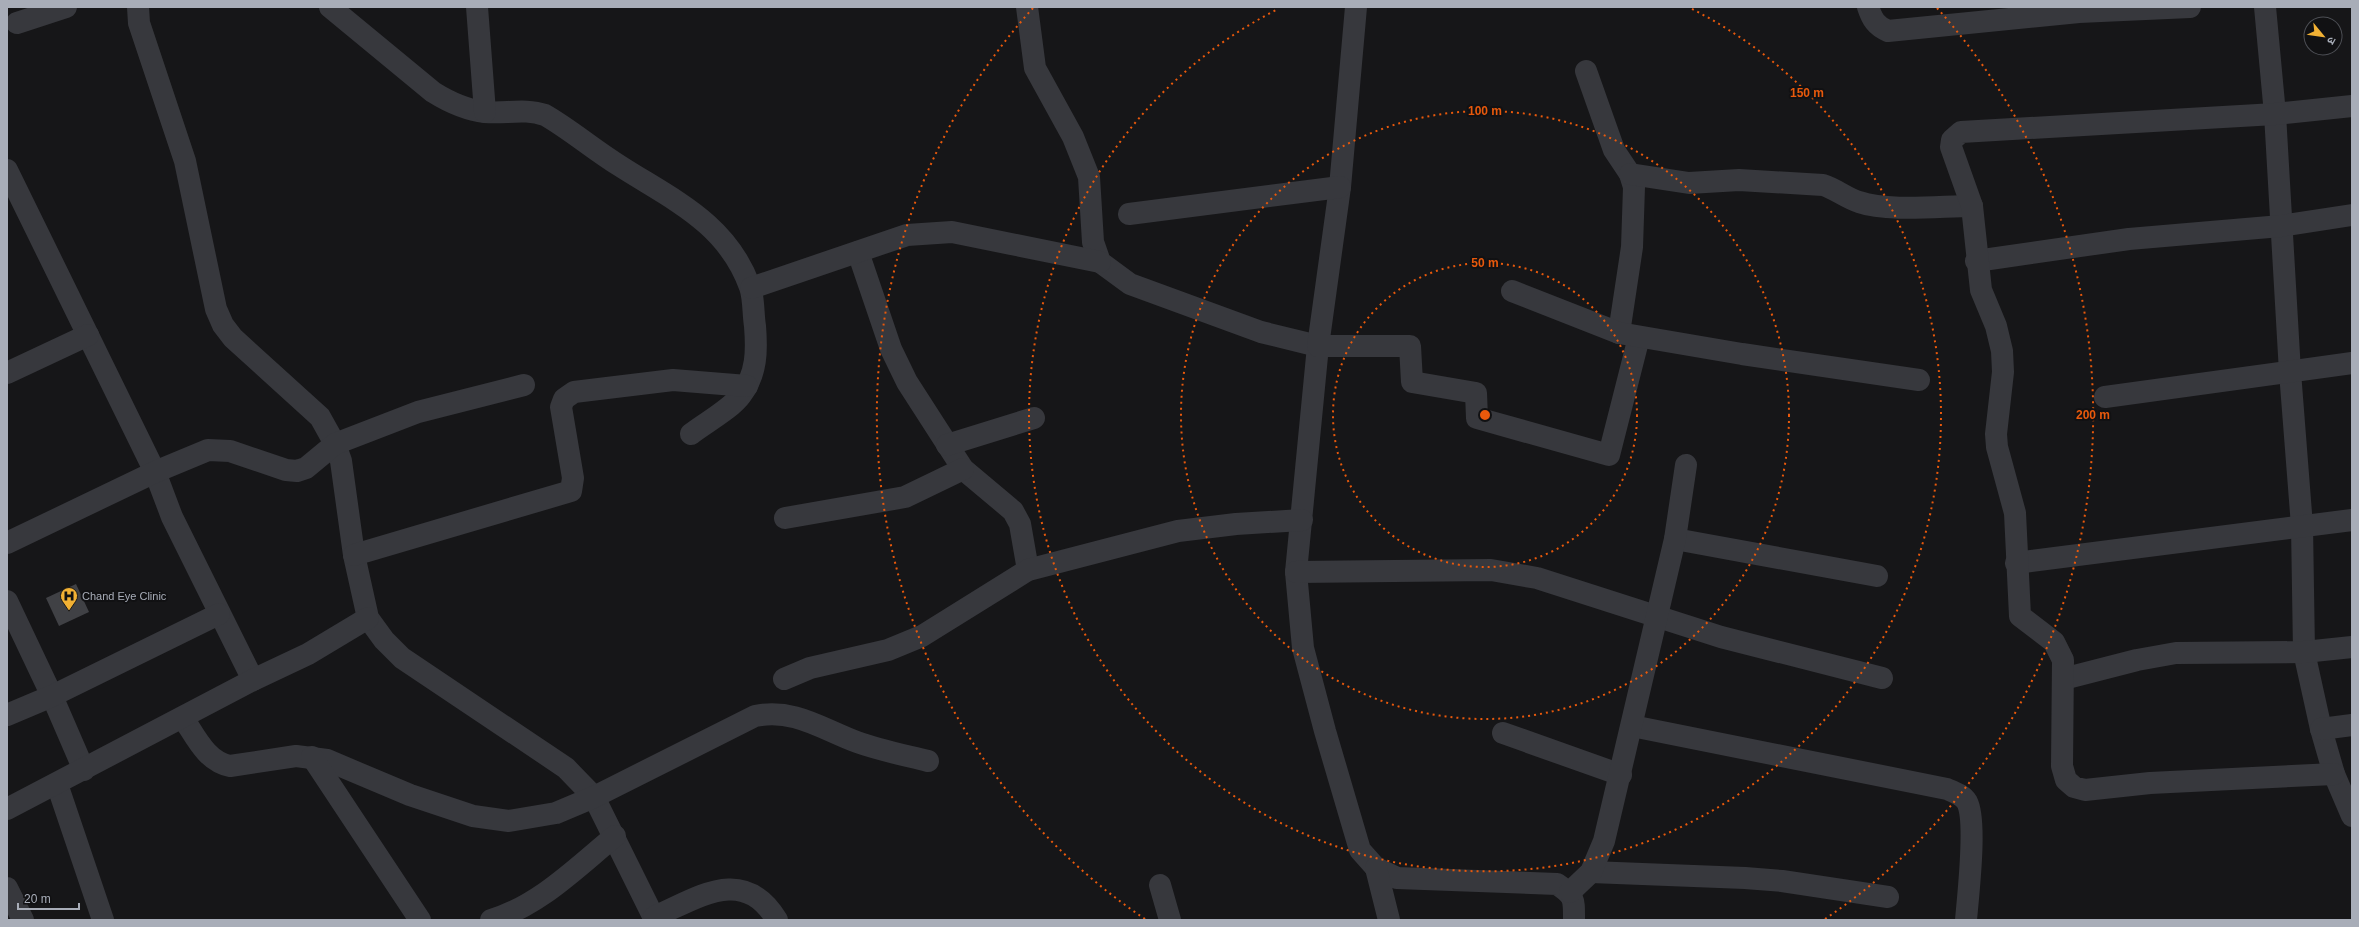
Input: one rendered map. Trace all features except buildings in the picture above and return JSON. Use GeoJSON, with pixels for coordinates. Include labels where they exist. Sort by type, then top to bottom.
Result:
{"type":"FeatureCollection","features":[{"type":"Feature","properties":{"kind":"street"},"geometry":{"type":"LineString","coordinates":[[17,24],[66,7]]}},
{"type":"Feature","properties":{"kind":"street"},"geometry":{"type":"LineString","coordinates":[[138,7],[139,23],[185,161],[216,309],[233,338],[320,417],[335,444],[341,461],[354,555],[368,618],[384,640],[402,658],[566,768],[594,797],[655,918],[707,894],[728,888],[742,889],[754,894],[770,908],[777,920]]}},
{"type":"Feature","properties":{"kind":"street"},"geometry":{"type":"LineString","coordinates":[[330,7],[433,92],[455,105],[485,112],[534,111],[544,115],[614,162],[698,215],[713,226],[724,239],[751,288],[757,348],[755,368],[740,397],[691,434]]}},
{"type":"Feature","properties":{"kind":"street"},"geometry":{"type":"LineString","coordinates":[[476,7],[485,112]]}},
{"type":"Feature","properties":{"kind":"street"},"geometry":{"type":"LineString","coordinates":[[1027,7],[1035,68],[1073,137],[1089,177],[1093,242],[1100,262]]}},
{"type":"Feature","properties":{"kind":"street"},"geometry":{"type":"LineString","coordinates":[[1356,7],[1340,187],[1318,346],[1296,572],[1303,648],[1325,731],[1360,850],[1376,868],[1397,878],[1546,882],[1557,884],[1570,892],[1574,900],[1574,920]]}},
{"type":"Feature","properties":{"kind":"street"},"geometry":{"type":"LineString","coordinates":[[1868,7],[1872,19],[1880,28],[1888,31],[2079,12],[2190,7]]}},
{"type":"Feature","properties":{"kind":"street"},"geometry":{"type":"LineString","coordinates":[[2265,7],[2274,114],[2290,372],[2302,526],[2304,652],[2321,729],[2334,774],[2352,816]]}},
{"type":"Feature","properties":{"kind":"street"},"geometry":{"type":"LineString","coordinates":[[751,288],[907,234],[952,232],[1100,262],[1130,284],[1261,332],[1318,346],[1410,346],[1412,382],[1476,392],[1477,418],[1609,455],[1629,335],[1634,225],[1634,187],[1630,174],[1614,150],[1586,71]]}},
{"type":"Feature","properties":{"kind":"street"},"geometry":{"type":"LineString","coordinates":[[2334,774],[2150,783],[2085,790],[2074,787],[2066,780],[2062,766],[2063,660],[2054,642],[2020,616],[2016,562],[2015,512],[1997,447],[1996,434],[2002,372],[2002,351],[1996,326],[1981,290],[1976,261],[1972,206],[1951,147],[1952,140],[1961,132],[2274,114],[2352,106]]}},
{"type":"Feature","properties":{"kind":"street"},"geometry":{"type":"LineString","coordinates":[[7,170],[13,201],[88,335],[155,472],[172,517],[253,680]]}},
{"type":"Feature","properties":{"kind":"street"},"geometry":{"type":"LineString","coordinates":[[1630,174],[1689,183],[1770,181],[1823,185],[1833,188],[1858,202],[1875,206],[1972,206]]}},
{"type":"Feature","properties":{"kind":"street"},"geometry":{"type":"LineString","coordinates":[[1129,214],[1340,187]]}},
{"type":"Feature","properties":{"kind":"street"},"geometry":{"type":"LineString","coordinates":[[1976,261],[2129,239],[2281,226],[2352,215]]}},
{"type":"Feature","properties":{"kind":"street"},"geometry":{"type":"LineString","coordinates":[[858,252],[891,349],[907,382],[963,469],[1013,511],[1020,524],[1028,570]]}},
{"type":"Feature","properties":{"kind":"street"},"geometry":{"type":"LineString","coordinates":[[1512,291],[1629,335],[1742,354],[1919,380]]}},
{"type":"Feature","properties":{"kind":"street"},"geometry":{"type":"LineString","coordinates":[[7,373],[88,335]]}},
{"type":"Feature","properties":{"kind":"street"},"geometry":{"type":"LineString","coordinates":[[2105,397],[2352,363]]}},
{"type":"Feature","properties":{"kind":"street"},"geometry":{"type":"LineString","coordinates":[[354,555],[570,492],[574,478],[561,407],[564,399],[574,392],[673,380],[747,386]]}},
{"type":"Feature","properties":{"kind":"street"},"geometry":{"type":"LineString","coordinates":[[7,543],[155,472],[208,450],[220,449],[286,470],[297,471],[306,468],[335,444],[418,412],[524,385]]}},
{"type":"Feature","properties":{"kind":"street"},"geometry":{"type":"LineString","coordinates":[[947,445],[1034,418]]}},
{"type":"Feature","properties":{"kind":"street"},"geometry":{"type":"LineString","coordinates":[[1570,892],[1591,872],[1604,841],[1621,775],[1675,539],[1686,465]]}},
{"type":"Feature","properties":{"kind":"street"},"geometry":{"type":"LineString","coordinates":[[785,518],[905,497],[963,469]]}},
{"type":"Feature","properties":{"kind":"street"},"geometry":{"type":"LineString","coordinates":[[784,679],[810,668],[888,650],[922,636],[1028,570],[1178,531],[1236,524],[1302,520]]}},
{"type":"Feature","properties":{"kind":"street"},"geometry":{"type":"LineString","coordinates":[[2016,562],[2352,520]]}},
{"type":"Feature","properties":{"kind":"street"},"geometry":{"type":"LineString","coordinates":[[1675,539],[1877,576]]}},
{"type":"Feature","properties":{"kind":"street"},"geometry":{"type":"LineString","coordinates":[[1296,572],[1491,570],[1537,578],[1656,618],[1721,637],[1882,678]]}},
{"type":"Feature","properties":{"kind":"street"},"geometry":{"type":"LineString","coordinates":[[7,601],[52,696],[84,770]]}},
{"type":"Feature","properties":{"kind":"street"},"geometry":{"type":"LineString","coordinates":[[7,715],[52,696],[219,614]]}},
{"type":"Feature","properties":{"kind":"street"},"geometry":{"type":"LineString","coordinates":[[7,809],[84,770],[253,680],[308,654],[368,618]]}},
{"type":"Feature","properties":{"kind":"street"},"geometry":{"type":"LineString","coordinates":[[2063,679],[2137,660],[2176,653],[2304,652],[2352,647]]}},
{"type":"Feature","properties":{"kind":"street"},"geometry":{"type":"LineString","coordinates":[[183,718],[209,757],[219,764],[230,766],[296,756],[312,757],[327,760],[410,796],[492,820],[509,821],[535,818],[556,813],[594,797],[755,716],[772,712],[800,718],[858,742],[928,761]]}},
{"type":"Feature","properties":{"kind":"street"},"geometry":{"type":"LineString","coordinates":[[2321,729],[2352,725]]}},
{"type":"Feature","properties":{"kind":"street"},"geometry":{"type":"LineString","coordinates":[[1632,726],[1947,789],[1958,794],[1966,800],[1971,810],[1971,869],[1966,920]]}},
{"type":"Feature","properties":{"kind":"street"},"geometry":{"type":"LineString","coordinates":[[1503,733],[1621,775]]}},
{"type":"Feature","properties":{"kind":"street"},"geometry":{"type":"LineString","coordinates":[[312,757],[420,920]]}},
{"type":"Feature","properties":{"kind":"street"},"geometry":{"type":"LineString","coordinates":[[57,784],[98,911],[103,920]]}},
{"type":"Feature","properties":{"kind":"street"},"geometry":{"type":"LineString","coordinates":[[491,920],[520,909],[539,897],[615,836]]}},
{"type":"Feature","properties":{"kind":"street"},"geometry":{"type":"LineString","coordinates":[[1376,868],[1389,920]]}},
{"type":"Feature","properties":{"kind":"street"},"geometry":{"type":"LineString","coordinates":[[1591,872],[1752,878],[1888,897]]}},
{"type":"Feature","properties":{"kind":"street"},"geometry":{"type":"LineString","coordinates":[[1160,885],[1170,920]]}},
{"type":"Feature","properties":{"kind":"street"},"geometry":{"type":"LineString","coordinates":[[7,888],[23,920]]}},
{"type":"Feature","properties":{"kind":"place","name":"Chand Eye Clinic"},"geometry":{"type":"Point","coordinates":[69,611]}}]}
